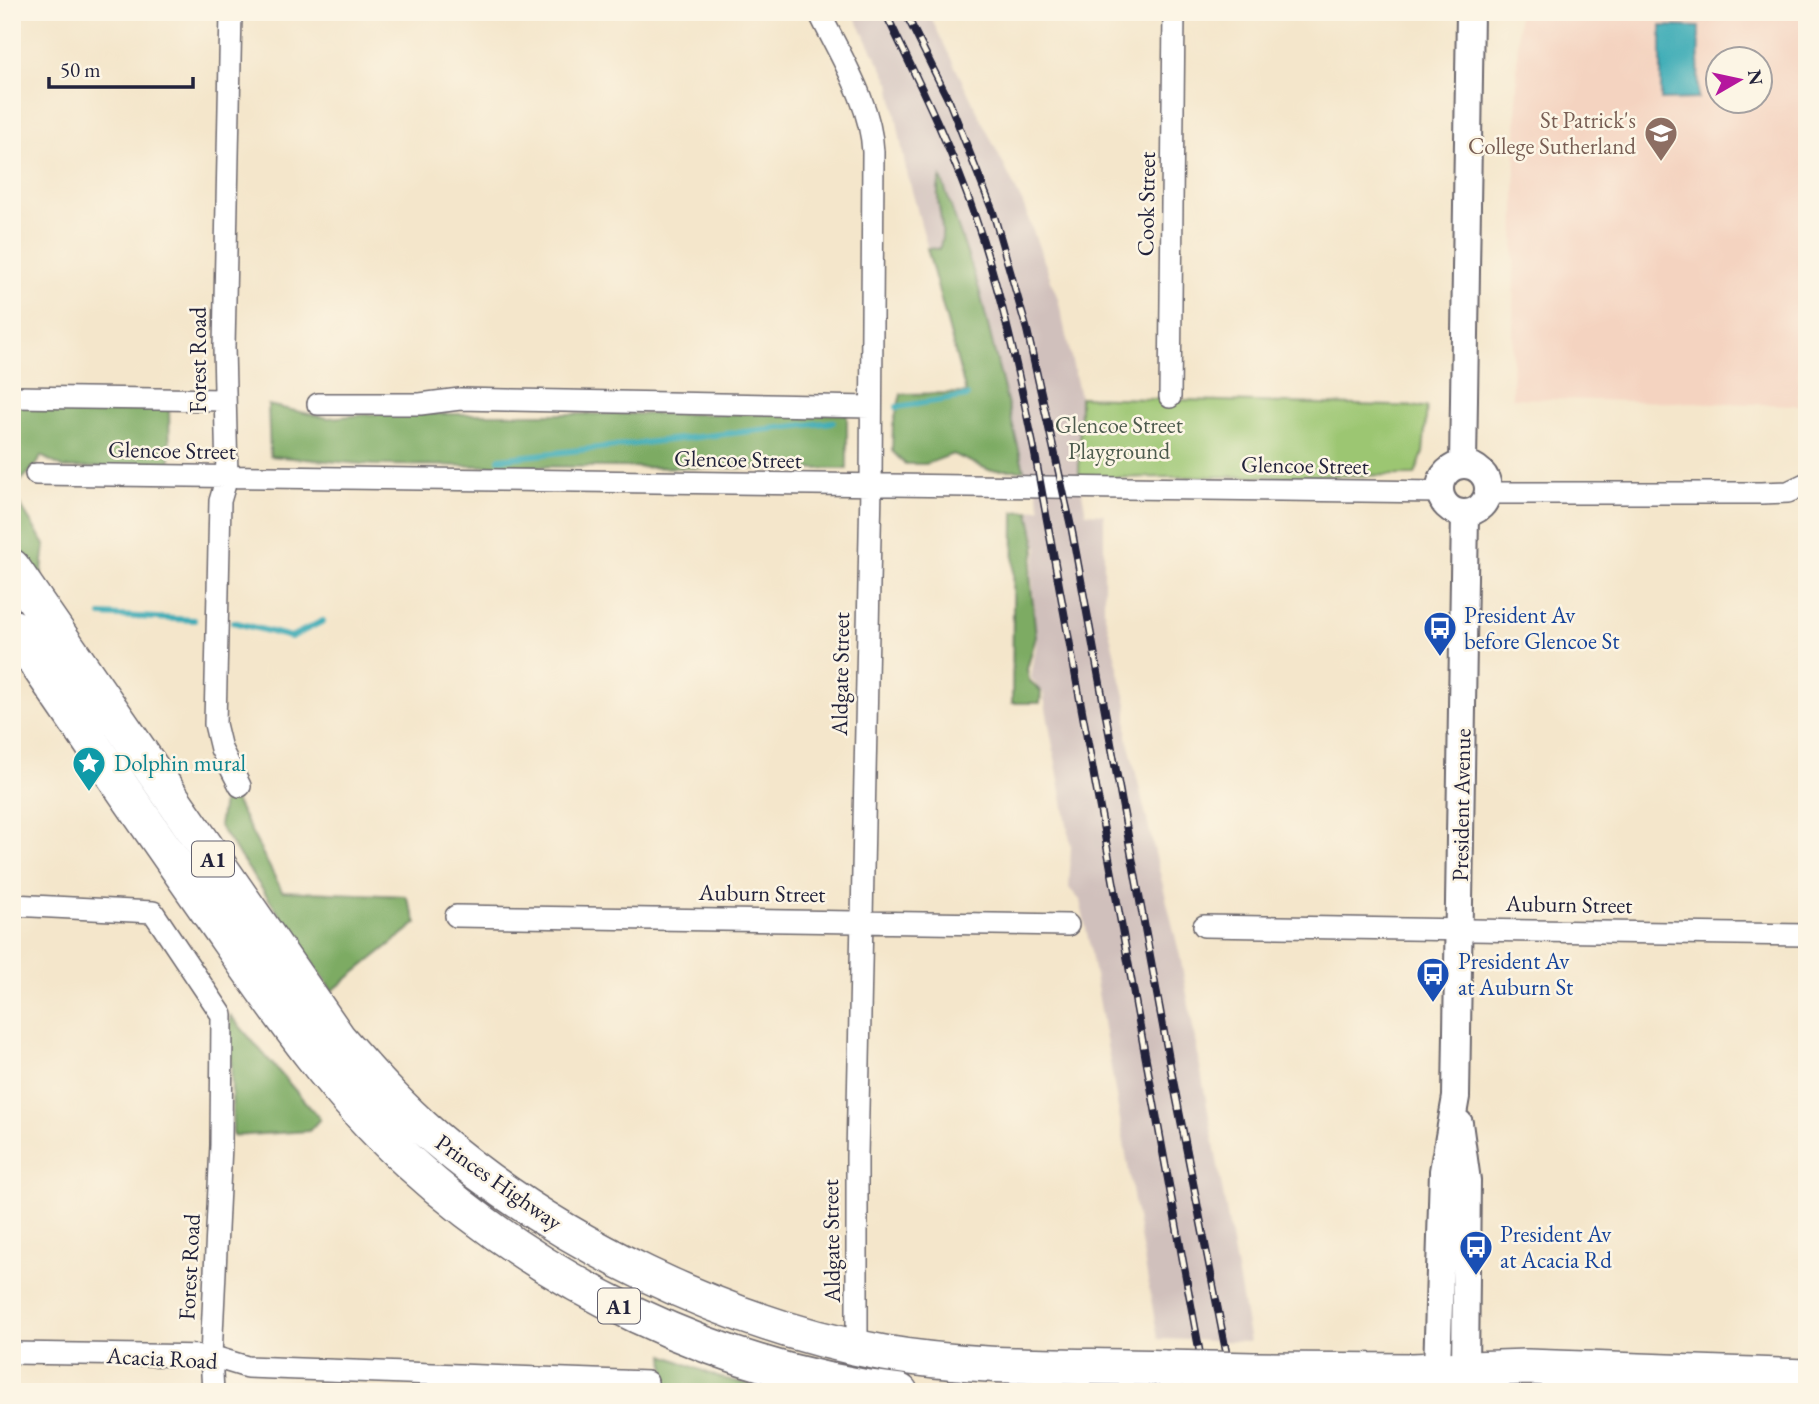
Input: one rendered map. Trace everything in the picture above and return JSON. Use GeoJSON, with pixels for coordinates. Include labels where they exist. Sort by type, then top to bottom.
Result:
{"type":"FeatureCollection","features":[{"type":"Feature","properties":{"kind":"highway","name":"Princes Highway"},"geometry":{"type":"LineString","coordinates":[[12,567],[338,1038],[433,1136],[482,1176],[537,1212],[662,1280],[747,1316],[857,1348],[975,1362],[1254,1370],[1451,1380]]}},
{"type":"Feature","properties":{"kind":"highway","name":"Princes Highway"},"geometry":{"type":"LineString","coordinates":[[12,627],[301,1042],[407,1161],[458,1204],[513,1244],[620,1306],[724,1351],[804,1376],[862,1389],[900,1392]]}},
{"type":"Feature","properties":{"kind":"highway","name":"A1"},"geometry":{"type":"LineString","coordinates":[[1451,1380],[1527,1367],[1807,1377]]}},
{"type":"Feature","properties":{"kind":"street","name":"Forest Road"},"geometry":{"type":"LineString","coordinates":[[231,12],[225,239],[227,477],[220,501],[215,724],[221,749],[240,786]]}},
{"type":"Feature","properties":{"kind":"street","name":"Aldgate Street"},"geometry":{"type":"LineString","coordinates":[[819,12],[862,102],[872,141],[871,487],[860,922],[857,1348]]}},
{"type":"Feature","properties":{"kind":"street","name":"Cook Street"},"geometry":{"type":"LineString","coordinates":[[1170,397],[1174,12]]}},
{"type":"Feature","properties":{"kind":"street"},"geometry":{"type":"LineString","coordinates":[[1464,464],[1470,12]]}},
{"type":"Feature","properties":{"kind":"street"},"geometry":{"type":"LineString","coordinates":[[14,397],[225,400]]}},
{"type":"Feature","properties":{"kind":"street"},"geometry":{"type":"LineString","coordinates":[[318,404],[420,404],[460,399],[870,407]]}},
{"type":"Feature","properties":{"kind":"street"},"geometry":{"type":"LineString","coordinates":[[1464,464],[1479,470],[1484,476],[1487,493],[1482,505],[1465,513],[1447,507],[1440,492],[1445,473],[1464,464]]}},
{"type":"Feature","properties":{"kind":"street","name":"Glencoe Street"},"geometry":{"type":"LineString","coordinates":[[36,474],[871,487],[1440,492]]}},
{"type":"Feature","properties":{"kind":"street"},"geometry":{"type":"LineString","coordinates":[[1487,493],[1761,493],[1788,492],[1807,483]]}},
{"type":"Feature","properties":{"kind":"street","name":"President Avenue"},"geometry":{"type":"LineString","coordinates":[[1451,1380],[1467,1181],[1456,1097],[1465,513]]}},
{"type":"Feature","properties":{"kind":"street","name":"Forest Road"},"geometry":{"type":"LineString","coordinates":[[12,905],[153,912],[222,1015],[221,1145],[211,1356],[213,1392]]}},
{"type":"Feature","properties":{"kind":"street","name":"Auburn Street"},"geometry":{"type":"LineString","coordinates":[[456,916],[1068,925]]}},
{"type":"Feature","properties":{"kind":"street","name":"Auburn Street"},"geometry":{"type":"LineString","coordinates":[[1204,926],[1807,935]]}},
{"type":"Feature","properties":{"kind":"street","name":"Acacia Road"},"geometry":{"type":"LineString","coordinates":[[12,1353],[211,1356],[247,1367],[647,1381]]}},
{"type":"Feature","properties":{"kind":"shaded area"},"geometry":{"type":"Polygon","coordinates":[[[852,12],[928,12],[1023,204],[1058,299],[1080,397],[1079,478],[1086,513],[1104,514],[1104,611],[1127,704],[1127,737],[1180,956],[1250,1342],[1158,1339],[1090,947],[1080,900],[1069,888],[1071,846],[1043,692],[1031,678],[1037,640],[1032,574],[1038,548],[1030,510],[1041,508],[1032,472],[1023,470],[967,394],[905,165],[890,83],[852,12]]]}},
{"type":"Feature","properties":{"kind":"shaded area","name":"St Patrick's College Sutherland"},"geometry":{"type":"Polygon","coordinates":[[[1518,12],[1807,12],[1807,212],[1802,213],[1798,405],[1512,398],[1518,12]]]}},
{"type":"Feature","properties":{"kind":"green space"},"geometry":{"type":"Polygon","coordinates":[[[941,177],[979,289],[1024,470],[989,470],[953,454],[926,464],[905,464],[892,451],[893,425],[901,394],[966,393],[927,248],[939,249],[942,240],[938,195],[941,177]]]}},
{"type":"Feature","properties":{"kind":"green space","name":"Glencoe Street Playground"},"geometry":{"type":"Polygon","coordinates":[[[1080,397],[1427,407],[1423,453],[1415,475],[1079,478],[1080,397]]]}},
{"type":"Feature","properties":{"kind":"green space"},"geometry":{"type":"Polygon","coordinates":[[[12,405],[169,407],[170,466],[64,468],[41,456],[39,462],[20,482],[14,495],[45,545],[41,579],[12,539],[12,405]]]}},
{"type":"Feature","properties":{"kind":"green space"},"geometry":{"type":"Polygon","coordinates":[[[268,405],[328,418],[373,414],[847,414],[847,469],[373,465],[270,456],[268,405]]]}},
{"type":"Feature","properties":{"kind":"green space"},"geometry":{"type":"Polygon","coordinates":[[[1029,511],[1036,545],[1030,574],[1036,637],[1027,669],[1029,680],[1041,691],[1040,703],[1012,703],[1014,512],[1029,511]]]}},
{"type":"Feature","properties":{"kind":"green space"},"geometry":{"type":"Polygon","coordinates":[[[226,783],[282,891],[406,896],[417,923],[332,991],[219,826],[226,783]]]}},
{"type":"Feature","properties":{"kind":"green space"},"geometry":{"type":"Polygon","coordinates":[[[230,1015],[320,1119],[309,1131],[233,1136],[230,1015]]]}},
{"type":"Feature","properties":{"kind":"green space"},"geometry":{"type":"Polygon","coordinates":[[[664,1355],[718,1377],[779,1392],[667,1392],[664,1355]]]}},
{"type":"Feature","properties":{"kind":"water"},"geometry":{"type":"Polygon","coordinates":[[[1661,26],[1699,27],[1698,99],[1661,100],[1661,26]]]}},
{"type":"Feature","properties":{"kind":"waterway"},"geometry":{"type":"LineString","coordinates":[[897,407],[967,396]]}},
{"type":"Feature","properties":{"kind":"waterway"},"geometry":{"type":"LineString","coordinates":[[499,459],[833,422]]}},
{"type":"Feature","properties":{"kind":"waterway"},"geometry":{"type":"LineString","coordinates":[[101,615],[194,620]]}},
{"type":"Feature","properties":{"kind":"waterway"},"geometry":{"type":"LineString","coordinates":[[233,622],[291,637],[323,621]]}},
{"type":"Feature","properties":{"kind":"railway"},"geometry":{"type":"LineString","coordinates":[[885,12],[966,191],[993,274],[1015,361],[1034,449],[1207,1392]]}},
{"type":"Feature","properties":{"kind":"railway"},"geometry":{"type":"LineString","coordinates":[[905,12],[949,101],[993,212],[1027,330],[1072,531],[1171,1070],[1234,1392]]}},
{"type":"Feature","properties":{"kind":"place","name":"St Patrick's College Sutherland"},"geometry":{"type":"Point","coordinates":[1661,163]}},
{"type":"Feature","properties":{"kind":"place","name":"President Av before Glencoe St"},"geometry":{"type":"Point","coordinates":[1440,658]}},
{"type":"Feature","properties":{"kind":"place","name":"Dolphin mural"},"geometry":{"type":"Point","coordinates":[89,793]}},
{"type":"Feature","properties":{"kind":"place","name":"President Av at Auburn St"},"geometry":{"type":"Point","coordinates":[1433,1004]}},
{"type":"Feature","properties":{"kind":"place","name":"President Av at Acacia Rd"},"geometry":{"type":"Point","coordinates":[1476,1277]}}]}
